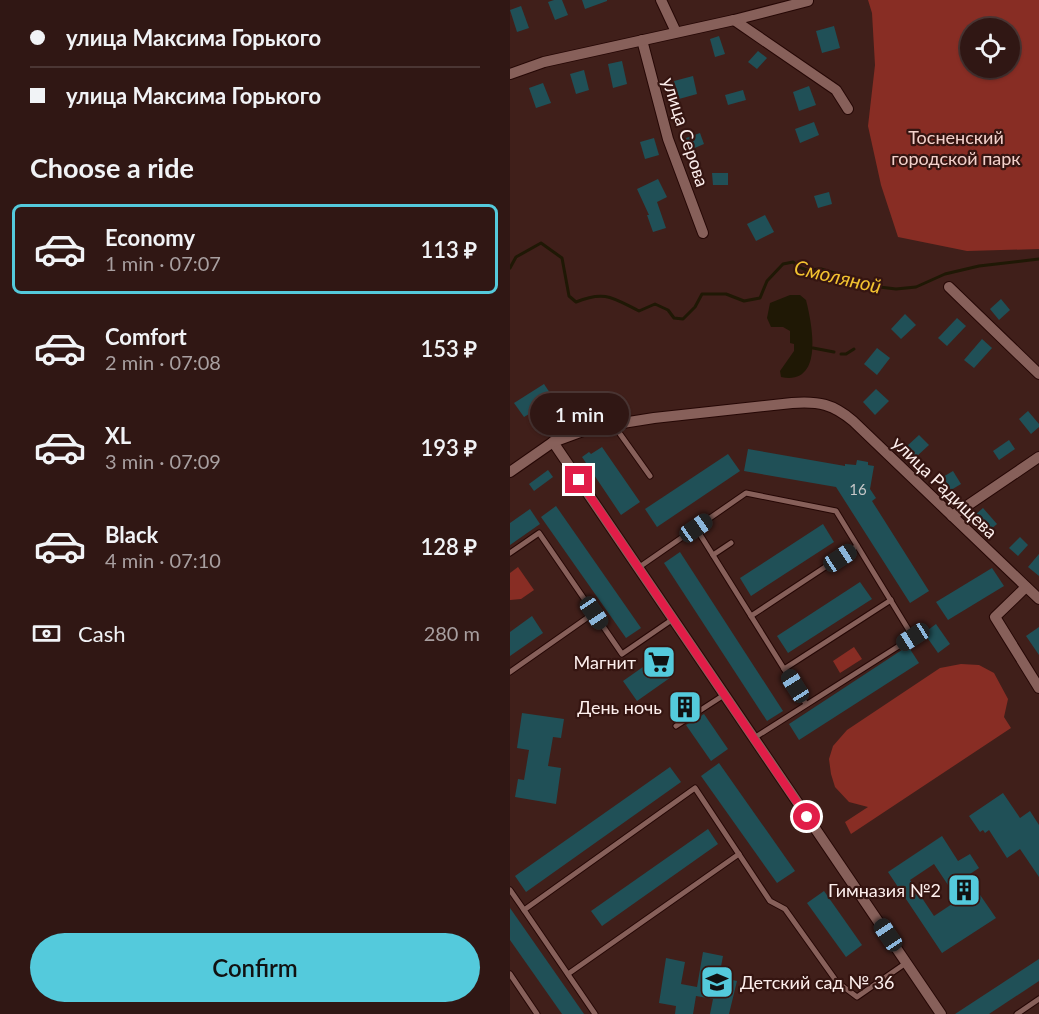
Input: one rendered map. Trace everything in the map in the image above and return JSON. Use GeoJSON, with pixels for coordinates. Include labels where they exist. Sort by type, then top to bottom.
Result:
{"type":"FeatureCollection","features":[{"type":"Feature","properties":{"kind":"street"},"geometry":{"type":"LineString","coordinates":[[661,0],[676,32]]}},
{"type":"Feature","properties":{"kind":"street"},"geometry":{"type":"LineString","coordinates":[[510,74],[544,62],[811,1]]}},
{"type":"Feature","properties":{"kind":"street"},"geometry":{"type":"LineString","coordinates":[[734,20],[836,90],[848,109]]}},
{"type":"Feature","properties":{"kind":"street","name":"улица Серова"},"geometry":{"type":"LineString","coordinates":[[642,40],[668,140],[703,233]]}},
{"type":"Feature","properties":{"kind":"street"},"geometry":{"type":"LineString","coordinates":[[949,287],[1039,374]]}},
{"type":"Feature","properties":{"kind":"street","name":"улица Радищева"},"geometry":{"type":"LineString","coordinates":[[614,424],[792,403],[812,402],[834,407],[853,421],[1039,599]]}},
{"type":"Feature","properties":{"kind":"street"},"geometry":{"type":"LineString","coordinates":[[510,472],[553,442],[591,428],[614,424]]}},
{"type":"Feature","properties":{"kind":"street"},"geometry":{"type":"LineString","coordinates":[[553,442],[941,1014]]}},
{"type":"Feature","properties":{"kind":"street"},"geometry":{"type":"LineString","coordinates":[[952,516],[1039,457]]}},
{"type":"Feature","properties":{"kind":"street"},"geometry":{"type":"LineString","coordinates":[[1026,587],[995,617],[1039,688]]}},
{"type":"Feature","properties":{"kind":"lane"},"geometry":{"type":"LineString","coordinates":[[614,424],[650,476]]}},
{"type":"Feature","properties":{"kind":"lane"},"geometry":{"type":"LineString","coordinates":[[638,568],[746,493],[836,511],[913,637],[754,739]]}},
{"type":"Feature","properties":{"kind":"lane"},"geometry":{"type":"LineString","coordinates":[[696,528],[806,704]]}},
{"type":"Feature","properties":{"kind":"lane"},"geometry":{"type":"LineString","coordinates":[[510,553],[538,533],[622,654],[673,619]]}},
{"type":"Feature","properties":{"kind":"lane"},"geometry":{"type":"LineString","coordinates":[[713,555],[731,543]]}},
{"type":"Feature","properties":{"kind":"lane"},"geometry":{"type":"LineString","coordinates":[[751,616],[857,546]]}},
{"type":"Feature","properties":{"kind":"lane"},"geometry":{"type":"LineString","coordinates":[[784,669],[891,600]]}},
{"type":"Feature","properties":{"kind":"lane"},"geometry":{"type":"LineString","coordinates":[[510,672],[594,613]]}},
{"type":"Feature","properties":{"kind":"lane"},"geometry":{"type":"LineString","coordinates":[[676,726],[724,695]]}},
{"type":"Feature","properties":{"kind":"lane"},"geometry":{"type":"LineString","coordinates":[[524,910],[694,788],[770,901],[785,909],[837,982],[857,997],[906,963]]}},
{"type":"Feature","properties":{"kind":"lane"},"geometry":{"type":"LineString","coordinates":[[568,974],[739,854]]}},
{"type":"Feature","properties":{"kind":"lane"},"geometry":{"type":"LineString","coordinates":[[510,890],[595,1014]]}},
{"type":"Feature","properties":{"kind":"lane"},"geometry":{"type":"LineString","coordinates":[[510,974],[537,1014]]}},
{"type":"Feature","properties":{"kind":"lane"},"geometry":{"type":"LineString","coordinates":[[1017,1014],[1039,999]]}},
{"type":"Feature","properties":{"kind":"green space","name":"Тосненский городской парк"},"geometry":{"type":"Polygon","coordinates":[[[868,0],[1039,0],[1039,249],[967,251],[898,237],[881,185],[868,126],[875,65],[872,13],[868,0]]]}},
{"type":"Feature","properties":{"kind":"green space"},"geometry":{"type":"Polygon","coordinates":[[[518,567],[534,590],[521,599],[510,600],[510,573],[518,567]]]}},
{"type":"Feature","properties":{"kind":"green space"},"geometry":{"type":"Polygon","coordinates":[[[854,647],[862,659],[840,673],[833,661],[854,647]]]}},
{"type":"Feature","properties":{"kind":"green space"},"geometry":{"type":"Polygon","coordinates":[[[961,664],[979,665],[994,673],[1008,699],[1004,717],[1011,728],[851,834],[845,822],[868,807],[849,802],[835,787],[829,759],[833,746],[847,730],[940,668],[961,664]]]}},
{"type":"Feature","properties":{"kind":"shaded area"},"geometry":{"type":"Polygon","coordinates":[[[790,295],[800,295],[806,300],[811,323],[812,351],[810,363],[804,372],[795,377],[781,377],[780,371],[794,351],[794,344],[790,343],[790,331],[783,327],[771,327],[767,318],[770,303],[790,295]]]}},
{"type":"Feature","properties":{"kind":"building"},"geometry":{"type":"Polygon","coordinates":[[[562,0],[568,15],[555,20],[548,2],[562,0]]]}},
{"type":"Feature","properties":{"kind":"building"},"geometry":{"type":"Polygon","coordinates":[[[582,0],[607,0],[607,1],[585,9],[582,0]]]}},
{"type":"Feature","properties":{"kind":"building"},"geometry":{"type":"Polygon","coordinates":[[[521,6],[529,28],[517,32],[510,10],[521,6]]]}},
{"type":"Feature","properties":{"kind":"building"},"geometry":{"type":"Polygon","coordinates":[[[834,26],[840,48],[822,53],[816,31],[834,26]]]}},
{"type":"Feature","properties":{"kind":"building"},"geometry":{"type":"Polygon","coordinates":[[[719,36],[725,54],[715,57],[710,39],[719,36]]]}},
{"type":"Feature","properties":{"kind":"building"},"geometry":{"type":"Polygon","coordinates":[[[758,51],[767,58],[757,69],[748,62],[758,51]]]}},
{"type":"Feature","properties":{"kind":"building"},"geometry":{"type":"Polygon","coordinates":[[[622,61],[627,84],[613,88],[608,64],[622,61]]]}},
{"type":"Feature","properties":{"kind":"building"},"geometry":{"type":"Polygon","coordinates":[[[584,70],[589,90],[576,94],[570,74],[584,70]]]}},
{"type":"Feature","properties":{"kind":"building"},"geometry":{"type":"Polygon","coordinates":[[[693,76],[697,94],[679,99],[674,81],[693,76]]]}},
{"type":"Feature","properties":{"kind":"building"},"geometry":{"type":"Polygon","coordinates":[[[543,83],[551,103],[536,108],[529,88],[543,83]]]}},
{"type":"Feature","properties":{"kind":"building"},"geometry":{"type":"Polygon","coordinates":[[[809,86],[816,105],[799,111],[793,92],[809,86]]]}},
{"type":"Feature","properties":{"kind":"building"},"geometry":{"type":"Polygon","coordinates":[[[743,90],[746,100],[728,105],[725,95],[743,90]]]}},
{"type":"Feature","properties":{"kind":"building"},"geometry":{"type":"Polygon","coordinates":[[[814,122],[819,135],[800,143],[795,129],[814,122]]]}},
{"type":"Feature","properties":{"kind":"building"},"geometry":{"type":"Polygon","coordinates":[[[700,133],[704,144],[690,150],[686,138],[700,133]]]}},
{"type":"Feature","properties":{"kind":"building"},"geometry":{"type":"Polygon","coordinates":[[[654,138],[659,155],[645,159],[640,142],[654,138]]]}},
{"type":"Feature","properties":{"kind":"building"},"geometry":{"type":"Polygon","coordinates":[[[712,173],[728,173],[728,185],[713,185],[712,173]]]}},
{"type":"Feature","properties":{"kind":"building"},"geometry":{"type":"Polygon","coordinates":[[[658,179],[667,197],[657,202],[666,228],[653,232],[647,215],[649,215],[637,189],[658,179]]]}},
{"type":"Feature","properties":{"kind":"building"},"geometry":{"type":"Polygon","coordinates":[[[829,192],[832,204],[818,208],[814,196],[829,192]]]}},
{"type":"Feature","properties":{"kind":"building"},"geometry":{"type":"Polygon","coordinates":[[[765,215],[774,232],[756,241],[747,224],[765,215]]]}},
{"type":"Feature","properties":{"kind":"building"},"geometry":{"type":"Polygon","coordinates":[[[1001,299],[1010,310],[999,320],[990,309],[1001,299]]]}},
{"type":"Feature","properties":{"kind":"building"},"geometry":{"type":"Polygon","coordinates":[[[905,314],[916,325],[901,339],[891,329],[905,314]]]}},
{"type":"Feature","properties":{"kind":"building"},"geometry":{"type":"Polygon","coordinates":[[[957,318],[966,326],[947,346],[938,338],[957,318]]]}},
{"type":"Feature","properties":{"kind":"building"},"geometry":{"type":"Polygon","coordinates":[[[982,339],[992,348],[974,368],[964,360],[982,339]]]}},
{"type":"Feature","properties":{"kind":"building"},"geometry":{"type":"Polygon","coordinates":[[[877,348],[890,358],[877,375],[864,364],[877,348]]]}},
{"type":"Feature","properties":{"kind":"building"},"geometry":{"type":"Polygon","coordinates":[[[544,384],[554,399],[524,417],[514,403],[544,384]]]}},
{"type":"Feature","properties":{"kind":"building"},"geometry":{"type":"Polygon","coordinates":[[[876,389],[889,401],[875,415],[863,402],[876,389]]]}},
{"type":"Feature","properties":{"kind":"building"},"geometry":{"type":"Polygon","coordinates":[[[1028,411],[1039,424],[1039,427],[1031,434],[1019,419],[1028,411]]]}},
{"type":"Feature","properties":{"kind":"building"},"geometry":{"type":"Polygon","coordinates":[[[919,435],[929,445],[916,457],[906,447],[919,435]]]}},
{"type":"Feature","properties":{"kind":"building"},"geometry":{"type":"Polygon","coordinates":[[[1009,440],[1015,449],[999,460],[993,451],[1009,440]]]}},
{"type":"Feature","properties":{"kind":"building"},"geometry":{"type":"Polygon","coordinates":[[[602,447],[640,502],[621,515],[582,457],[602,447]]]}},
{"type":"Feature","properties":{"kind":"building"},"geometry":{"type":"Polygon","coordinates":[[[748,449],[845,466],[845,464],[856,465],[857,460],[874,466],[870,489],[876,498],[872,501],[929,591],[910,603],[836,487],[744,471],[748,449]]]}},
{"type":"Feature","properties":{"kind":"building"},"geometry":{"type":"Polygon","coordinates":[[[728,454],[740,471],[657,527],[645,509],[728,454]]]}},
{"type":"Feature","properties":{"kind":"building"},"geometry":{"type":"Polygon","coordinates":[[[548,470],[553,477],[534,491],[529,484],[548,470]]]}},
{"type":"Feature","properties":{"kind":"building"},"geometry":{"type":"Polygon","coordinates":[[[953,471],[961,484],[951,490],[943,477],[953,471]]]}},
{"type":"Feature","properties":{"kind":"building"},"geometry":{"type":"Polygon","coordinates":[[[556,506],[641,628],[626,638],[541,517],[556,506]]]}},
{"type":"Feature","properties":{"kind":"building"},"geometry":{"type":"Polygon","coordinates":[[[983,508],[997,524],[989,531],[975,515],[983,508]]]}},
{"type":"Feature","properties":{"kind":"building"},"geometry":{"type":"Polygon","coordinates":[[[530,509],[540,524],[510,545],[510,523],[530,509]]]}},
{"type":"Feature","properties":{"kind":"building"},"geometry":{"type":"Polygon","coordinates":[[[823,524],[834,542],[751,596],[740,578],[823,524]]]}},
{"type":"Feature","properties":{"kind":"building"},"geometry":{"type":"Polygon","coordinates":[[[1020,537],[1028,545],[1018,556],[1009,548],[1020,537]]]}},
{"type":"Feature","properties":{"kind":"building"},"geometry":{"type":"Polygon","coordinates":[[[680,552],[783,711],[767,721],[664,563],[680,552]]]}},
{"type":"Feature","properties":{"kind":"building"},"geometry":{"type":"Polygon","coordinates":[[[1039,554],[1039,576],[1028,567],[1039,554]]]}},
{"type":"Feature","properties":{"kind":"building"},"geometry":{"type":"Polygon","coordinates":[[[992,568],[1004,586],[948,620],[936,602],[992,568]]]}},
{"type":"Feature","properties":{"kind":"building"},"geometry":{"type":"Polygon","coordinates":[[[860,582],[872,599],[788,653],[777,636],[860,582]]]}},
{"type":"Feature","properties":{"kind":"building"},"geometry":{"type":"Polygon","coordinates":[[[532,616],[543,633],[510,656],[510,632],[532,616]]]}},
{"type":"Feature","properties":{"kind":"building"},"geometry":{"type":"Polygon","coordinates":[[[936,624],[950,644],[938,653],[924,633],[936,624]]]}},
{"type":"Feature","properties":{"kind":"building"},"geometry":{"type":"Polygon","coordinates":[[[1039,627],[1039,655],[1026,636],[1039,627]]]}},
{"type":"Feature","properties":{"kind":"building"},"geometry":{"type":"Polygon","coordinates":[[[908,646],[919,663],[799,740],[789,724],[908,646]]]}},
{"type":"Feature","properties":{"kind":"building"},"geometry":{"type":"Polygon","coordinates":[[[660,655],[674,675],[637,701],[623,681],[660,655]]]}},
{"type":"Feature","properties":{"kind":"building","name":"День ночь"},"geometry":{"type":"Polygon","coordinates":[[[692,695],[698,706],[679,718],[672,709],[692,695]]]}},
{"type":"Feature","properties":{"kind":"building"},"geometry":{"type":"Polygon","coordinates":[[[522,713],[564,719],[561,738],[553,737],[548,766],[561,768],[556,804],[515,797],[518,779],[524,780],[529,750],[517,748],[522,713]]]}},
{"type":"Feature","properties":{"kind":"building"},"geometry":{"type":"Polygon","coordinates":[[[704,714],[728,749],[711,761],[686,725],[704,714]]]}},
{"type":"Feature","properties":{"kind":"building"},"geometry":{"type":"Polygon","coordinates":[[[719,763],[795,871],[777,883],[701,776],[719,763]]]}},
{"type":"Feature","properties":{"kind":"building"},"geometry":{"type":"Polygon","coordinates":[[[670,767],[681,782],[526,892],[515,876],[670,767]]]}},
{"type":"Feature","properties":{"kind":"building"},"geometry":{"type":"Polygon","coordinates":[[[1003,793],[1020,818],[1030,811],[1039,825],[1039,877],[1020,849],[1007,858],[989,830],[985,833],[983,830],[980,832],[969,816],[1003,793]]]}},
{"type":"Feature","properties":{"kind":"building"},"geometry":{"type":"Polygon","coordinates":[[[708,829],[718,844],[602,926],[591,911],[708,829]]]}},
{"type":"Feature","properties":{"kind":"building","name":"Гимназия №2"},"geometry":{"type":"Polygon","coordinates":[[[942,836],[958,861],[970,854],[979,868],[967,876],[996,918],[942,953],[888,872],[942,836]],[[934,864],[910,880],[934,916],[958,900],[934,864]]]}},
{"type":"Feature","properties":{"kind":"building"},"geometry":{"type":"Polygon","coordinates":[[[824,891],[862,945],[846,957],[807,903],[824,891]]]}},
{"type":"Feature","properties":{"kind":"building"},"geometry":{"type":"Polygon","coordinates":[[[510,908],[584,1014],[562,1014],[510,940],[510,908]]]}},
{"type":"Feature","properties":{"kind":"building","name":"Детский сад № 36"},"geometry":{"type":"Polygon","coordinates":[[[703,952],[723,956],[719,977],[737,981],[729,1014],[710,1014],[713,999],[696,996],[693,1014],[675,1014],[676,1006],[659,1003],[666,958],[685,962],[681,984],[697,987],[703,952]]]}},
{"type":"Feature","properties":{"kind":"building"},"geometry":{"type":"Polygon","coordinates":[[[1039,959],[1039,981],[989,1014],[955,1014],[1039,959]]]}},
{"type":"Feature","properties":{"kind":"waterway","name":"Смоляной"},"geometry":{"type":"LineString","coordinates":[[510,268],[516,257],[541,243],[562,258],[569,296],[576,302],[602,296],[615,299],[639,311],[655,304],[668,310],[674,318],[683,319],[695,307],[702,294],[726,294],[744,301],[760,298],[767,281],[783,264],[793,262],[807,270],[821,269],[851,278],[863,285],[896,289],[916,287],[945,274],[979,266],[1039,259]]}},
{"type":"Feature","properties":{"kind":"waterway"},"geometry":{"type":"LineString","coordinates":[[813,348],[834,352]]}},
{"type":"Feature","properties":{"kind":"waterway"},"geometry":{"type":"LineString","coordinates":[[841,354],[854,349]]}},
{"type":"Feature","properties":{"kind":"place","name":"Магнит"},"geometry":{"type":"Point","coordinates":[659,662]}},
{"type":"Feature","properties":{"kind":"place","name":"День ночь"},"geometry":{"type":"Point","coordinates":[685,707]}},
{"type":"Feature","properties":{"kind":"place","name":"Гимназия №2"},"geometry":{"type":"Point","coordinates":[964,890]}},
{"type":"Feature","properties":{"kind":"place","name":"Детский сад № 36"},"geometry":{"type":"Point","coordinates":[717,982]}},
{"type":"Feature","properties":{"kind":"route"},"geometry":{"type":"LineString","coordinates":[[579,480],[807,817]]}}]}
